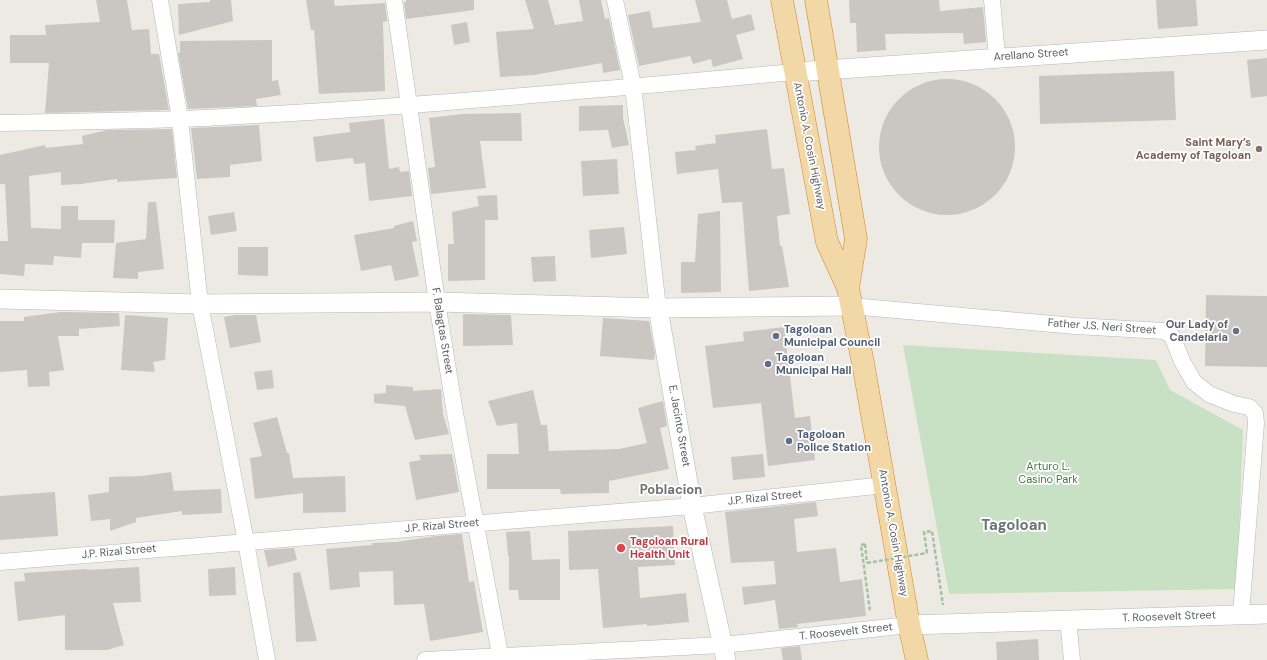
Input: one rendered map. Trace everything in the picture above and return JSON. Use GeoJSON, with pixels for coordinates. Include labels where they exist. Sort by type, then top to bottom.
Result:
{"type":"FeatureCollection","features":[{"type":"Feature","properties":{"kind":"highway","name":"Antonio A. Cosin Highway"},"geometry":{"type":"LineString","coordinates":[[782,0],[827,242],[850,297],[909,625],[917,660]]}},
{"type":"Feature","properties":{"kind":"highway","name":"Antonio A. Cosin Highway"},"geometry":{"type":"LineString","coordinates":[[816,0],[856,239],[850,297]]}},
{"type":"Feature","properties":{"kind":"street"},"geometry":{"type":"LineString","coordinates":[[160,0],[180,119],[200,304],[267,660]]}},
{"type":"Feature","properties":{"kind":"street","name":"F. Balagtas Street"},"geometry":{"type":"LineString","coordinates":[[394,0],[437,302],[455,413],[501,658]]}},
{"type":"Feature","properties":{"kind":"street"},"geometry":{"type":"LineString","coordinates":[[615,0],[633,86],[658,308]]}},
{"type":"Feature","properties":{"kind":"street"},"geometry":{"type":"LineString","coordinates":[[992,0],[997,57]]}},
{"type":"Feature","properties":{"kind":"street","name":"Arellano Street"},"geometry":{"type":"LineString","coordinates":[[795,72],[997,57],[1267,40]]}},
{"type":"Feature","properties":{"kind":"street"},"geometry":{"type":"LineString","coordinates":[[0,123],[180,119],[408,105],[795,72]]}},
{"type":"Feature","properties":{"kind":"street"},"geometry":{"type":"LineString","coordinates":[[0,299],[200,304],[437,302],[658,308],[850,297]]}},
{"type":"Feature","properties":{"kind":"street","name":"Father J.S. Neri Street"},"geometry":{"type":"LineString","coordinates":[[850,297],[1075,326],[1164,331],[1172,336],[1182,361],[1194,382],[1209,394],[1234,404],[1249,407],[1255,413],[1256,423],[1241,614]]}},
{"type":"Feature","properties":{"kind":"street","name":"E. Jacinto Street"},"geometry":{"type":"LineString","coordinates":[[658,308],[692,506],[725,653]]}},
{"type":"Feature","properties":{"kind":"street","name":"J.P. Rizal Street"},"geometry":{"type":"LineString","coordinates":[[0,562],[692,506],[884,485]]}},
{"type":"Feature","properties":{"kind":"street","name":"T. Roosevelt Street"},"geometry":{"type":"LineString","coordinates":[[425,660],[725,653],[872,629],[909,625],[1267,614]]}},
{"type":"Feature","properties":{"kind":"street"},"geometry":{"type":"LineString","coordinates":[[1068,619],[1072,660]]}},
{"type":"Feature","properties":{"kind":"path"},"geometry":{"type":"LineString","coordinates":[[872,629],[861,545],[865,544],[866,563],[927,553],[924,532],[932,531],[946,624]]}},
{"type":"Feature","properties":{"kind":"green space","name":"Arturo L. Casino Park"},"geometry":{"type":"Polygon","coordinates":[[[903,345],[1156,360],[1170,390],[1243,430],[1237,589],[949,594],[903,345]]]}},
{"type":"Feature","properties":{"kind":"building"},"geometry":{"type":"Polygon","coordinates":[[[96,0],[127,0],[132,30],[149,29],[151,54],[159,54],[169,110],[45,113],[49,63],[10,63],[10,35],[46,35],[45,25],[100,22],[96,0]]]}},
{"type":"Feature","properties":{"kind":"building"},"geometry":{"type":"Polygon","coordinates":[[[210,0],[231,0],[233,21],[179,35],[178,4],[210,2],[210,0]]]}},
{"type":"Feature","properties":{"kind":"building"},"geometry":{"type":"Polygon","coordinates":[[[306,0],[334,0],[335,6],[385,3],[387,21],[383,22],[385,91],[319,94],[314,30],[311,30],[306,0]]]}},
{"type":"Feature","properties":{"kind":"building"},"geometry":{"type":"Polygon","coordinates":[[[406,0],[474,0],[474,10],[406,19],[404,2],[406,2],[406,0]]]}},
{"type":"Feature","properties":{"kind":"building"},"geometry":{"type":"Polygon","coordinates":[[[525,0],[548,0],[555,25],[583,21],[579,0],[601,0],[605,19],[609,18],[620,70],[603,73],[602,63],[534,75],[500,77],[496,32],[534,29],[525,0]]]}},
{"type":"Feature","properties":{"kind":"building"},"geometry":{"type":"Polygon","coordinates":[[[695,0],[727,0],[732,19],[751,14],[755,30],[736,35],[743,59],[713,67],[711,59],[693,64],[690,56],[639,66],[628,15],[650,11],[653,28],[701,22],[695,0]]]}},
{"type":"Feature","properties":{"kind":"building"},"geometry":{"type":"Polygon","coordinates":[[[849,0],[939,0],[940,11],[983,7],[986,42],[964,44],[963,33],[885,34],[886,50],[857,52],[856,23],[850,23],[849,0]]]}},
{"type":"Feature","properties":{"kind":"building"},"geometry":{"type":"Polygon","coordinates":[[[1156,0],[1196,0],[1198,26],[1158,29],[1156,0]]]}},
{"type":"Feature","properties":{"kind":"building"},"geometry":{"type":"Polygon","coordinates":[[[467,22],[470,42],[454,45],[451,25],[467,22]]]}},
{"type":"Feature","properties":{"kind":"building"},"geometry":{"type":"Polygon","coordinates":[[[272,40],[272,81],[278,80],[281,95],[256,99],[257,106],[188,109],[178,53],[180,52],[180,41],[272,40]]]}},
{"type":"Feature","properties":{"kind":"building"},"geometry":{"type":"Polygon","coordinates":[[[1267,58],[1267,96],[1251,98],[1247,60],[1267,58]]]}},
{"type":"Feature","properties":{"kind":"building"},"geometry":{"type":"Polygon","coordinates":[[[1174,71],[1176,120],[1040,124],[1039,76],[1174,71]]]}},
{"type":"Feature","properties":{"kind":"building"},"geometry":{"type":"Polygon","coordinates":[[[947,79],[967,82],[979,87],[995,99],[1007,115],[1012,127],[1015,147],[1012,167],[1007,179],[995,195],[979,207],[967,212],[947,215],[927,212],[915,207],[899,195],[887,179],[882,167],[879,147],[882,127],[887,115],[899,99],[915,87],[927,82],[947,79]]]}},
{"type":"Feature","properties":{"kind":"building"},"geometry":{"type":"Polygon","coordinates":[[[623,105],[623,118],[629,145],[612,148],[608,130],[579,131],[579,106],[623,105]]]}},
{"type":"Feature","properties":{"kind":"building"},"geometry":{"type":"Polygon","coordinates":[[[521,113],[522,141],[480,141],[486,188],[431,194],[428,168],[435,167],[429,118],[462,114],[521,113]]]}},
{"type":"Feature","properties":{"kind":"building"},"geometry":{"type":"Polygon","coordinates":[[[384,119],[389,169],[399,167],[400,172],[409,171],[412,196],[369,201],[365,163],[354,164],[353,158],[316,162],[313,137],[350,132],[349,123],[384,119]]]}},
{"type":"Feature","properties":{"kind":"building"},"geometry":{"type":"Polygon","coordinates":[[[259,125],[262,161],[230,165],[230,177],[197,179],[191,128],[259,125]]]}},
{"type":"Feature","properties":{"kind":"building"},"geometry":{"type":"Polygon","coordinates":[[[172,129],[177,178],[117,182],[117,179],[61,185],[61,172],[29,176],[31,228],[61,229],[61,206],[78,206],[78,220],[115,220],[114,243],[82,243],[81,258],[54,256],[53,265],[25,264],[24,276],[0,274],[0,241],[8,241],[5,184],[0,184],[0,155],[45,145],[46,148],[83,144],[82,136],[107,130],[172,129]]]}},
{"type":"Feature","properties":{"kind":"building"},"geometry":{"type":"Polygon","coordinates":[[[767,129],[772,169],[784,168],[790,214],[777,216],[780,246],[782,246],[789,287],[749,291],[742,202],[722,203],[718,169],[677,174],[675,152],[696,150],[695,146],[716,143],[715,135],[767,129]]]}},
{"type":"Feature","properties":{"kind":"building"},"geometry":{"type":"Polygon","coordinates":[[[617,159],[619,194],[583,196],[581,161],[617,159]]]}},
{"type":"Feature","properties":{"kind":"building"},"geometry":{"type":"Polygon","coordinates":[[[497,195],[498,220],[485,220],[485,280],[448,281],[448,244],[454,244],[452,212],[479,206],[477,196],[497,195]]]}},
{"type":"Feature","properties":{"kind":"building"},"geometry":{"type":"Polygon","coordinates":[[[148,202],[156,202],[164,269],[138,272],[138,279],[113,278],[116,243],[146,239],[148,202]]]}},
{"type":"Feature","properties":{"kind":"building"},"geometry":{"type":"Polygon","coordinates":[[[720,211],[721,292],[681,293],[681,262],[695,262],[698,214],[720,211]]]}},
{"type":"Feature","properties":{"kind":"building"},"geometry":{"type":"Polygon","coordinates":[[[234,212],[237,231],[211,235],[208,216],[234,212]]]}},
{"type":"Feature","properties":{"kind":"building"},"geometry":{"type":"Polygon","coordinates":[[[413,221],[417,241],[412,242],[419,276],[395,281],[391,265],[361,271],[354,235],[394,228],[394,226],[413,221]]]}},
{"type":"Feature","properties":{"kind":"building"},"geometry":{"type":"Polygon","coordinates":[[[624,227],[627,254],[591,258],[589,230],[624,227]]]}},
{"type":"Feature","properties":{"kind":"building"},"geometry":{"type":"Polygon","coordinates":[[[238,247],[268,247],[268,276],[238,275],[238,247]]]}},
{"type":"Feature","properties":{"kind":"building"},"geometry":{"type":"Polygon","coordinates":[[[555,256],[556,281],[533,282],[531,257],[555,256]]]}},
{"type":"Feature","properties":{"kind":"building","name":"Our Lady of Candelaria"},"geometry":{"type":"Polygon","coordinates":[[[1206,295],[1267,296],[1267,367],[1205,366],[1206,295]]]}},
{"type":"Feature","properties":{"kind":"building"},"geometry":{"type":"Polygon","coordinates":[[[61,312],[119,313],[120,326],[79,329],[79,336],[58,336],[64,370],[49,372],[50,386],[28,387],[27,370],[0,372],[0,321],[24,321],[24,317],[61,312]]]}},
{"type":"Feature","properties":{"kind":"building"},"geometry":{"type":"Polygon","coordinates":[[[463,314],[511,315],[513,345],[463,346],[463,314]]]}},
{"type":"Feature","properties":{"kind":"building"},"geometry":{"type":"Polygon","coordinates":[[[125,315],[168,318],[165,360],[153,362],[155,372],[121,370],[125,315]]]}},
{"type":"Feature","properties":{"kind":"building"},"geometry":{"type":"Polygon","coordinates":[[[235,315],[256,315],[261,342],[230,348],[224,317],[235,315]]]}},
{"type":"Feature","properties":{"kind":"building"},"geometry":{"type":"Polygon","coordinates":[[[603,318],[649,321],[655,354],[654,360],[600,356],[603,318]]]}},
{"type":"Feature","properties":{"kind":"building"},"geometry":{"type":"Polygon","coordinates":[[[784,327],[795,418],[810,416],[815,460],[768,466],[761,403],[713,408],[705,346],[744,341],[743,332],[784,327]]]}},
{"type":"Feature","properties":{"kind":"building"},"geometry":{"type":"Polygon","coordinates":[[[272,370],[274,388],[257,390],[254,372],[272,370]]]}},
{"type":"Feature","properties":{"kind":"building"},"geometry":{"type":"Polygon","coordinates":[[[386,385],[413,387],[413,391],[441,389],[443,414],[449,434],[415,440],[405,406],[374,403],[374,394],[386,393],[386,385]]]}},
{"type":"Feature","properties":{"kind":"building"},"geometry":{"type":"Polygon","coordinates":[[[533,390],[541,425],[547,425],[549,451],[619,449],[647,443],[638,408],[663,401],[667,426],[660,428],[669,469],[609,481],[609,493],[561,494],[560,489],[487,489],[487,454],[519,454],[517,423],[497,426],[488,401],[533,390]]]}},
{"type":"Feature","properties":{"kind":"building"},"geometry":{"type":"Polygon","coordinates":[[[277,417],[287,453],[289,453],[293,478],[345,476],[346,512],[303,513],[303,493],[255,499],[250,458],[262,456],[253,423],[277,417]]]}},
{"type":"Feature","properties":{"kind":"building"},"geometry":{"type":"Polygon","coordinates":[[[452,454],[459,492],[416,500],[409,462],[421,460],[419,455],[452,454]]]}},
{"type":"Feature","properties":{"kind":"building"},"geometry":{"type":"Polygon","coordinates":[[[763,454],[765,477],[733,480],[731,457],[763,454]]]}},
{"type":"Feature","properties":{"kind":"building"},"geometry":{"type":"Polygon","coordinates":[[[171,472],[174,491],[221,489],[222,513],[182,515],[182,511],[136,518],[136,522],[110,531],[110,519],[91,521],[88,495],[109,492],[109,477],[142,476],[171,472]]]}},
{"type":"Feature","properties":{"kind":"building"},"geometry":{"type":"Polygon","coordinates":[[[55,492],[58,536],[0,540],[0,496],[55,492]]]}},
{"type":"Feature","properties":{"kind":"building"},"geometry":{"type":"Polygon","coordinates":[[[816,502],[818,516],[794,519],[797,552],[836,548],[840,582],[862,579],[866,616],[797,624],[798,627],[779,629],[775,600],[744,605],[742,587],[776,584],[774,561],[731,563],[725,512],[816,502]]]}},
{"type":"Feature","properties":{"kind":"building"},"geometry":{"type":"Polygon","coordinates":[[[673,526],[675,565],[638,567],[640,598],[686,593],[689,622],[603,628],[598,569],[569,570],[568,531],[673,526]]]}},
{"type":"Feature","properties":{"kind":"building"},"geometry":{"type":"Polygon","coordinates":[[[530,531],[532,560],[560,559],[560,600],[519,600],[518,590],[509,590],[509,556],[506,532],[530,531]]]}},
{"type":"Feature","properties":{"kind":"building"},"geometry":{"type":"Polygon","coordinates":[[[462,534],[469,582],[474,581],[483,632],[430,641],[424,604],[394,605],[393,571],[359,572],[360,587],[330,590],[326,549],[462,534]]]}},
{"type":"Feature","properties":{"kind":"building"},"geometry":{"type":"Polygon","coordinates":[[[294,548],[297,560],[268,567],[264,550],[294,548]]]}},
{"type":"Feature","properties":{"kind":"building"},"geometry":{"type":"Polygon","coordinates":[[[139,567],[141,602],[113,603],[124,645],[107,650],[65,650],[65,615],[18,621],[14,582],[25,581],[24,573],[139,567]]]}},
{"type":"Feature","properties":{"kind":"building"},"geometry":{"type":"Polygon","coordinates":[[[235,567],[236,595],[209,596],[208,569],[235,567]]]}},
{"type":"Feature","properties":{"kind":"building"},"geometry":{"type":"Polygon","coordinates":[[[300,572],[317,641],[296,642],[293,573],[300,572]]]}},
{"type":"Feature","properties":{"kind":"building"},"geometry":{"type":"Polygon","coordinates":[[[1038,639],[1039,660],[997,660],[996,642],[1038,639]]]}},
{"type":"Feature","properties":{"kind":"building"},"geometry":{"type":"Polygon","coordinates":[[[800,646],[802,660],[783,660],[781,648],[800,646]]]}},
{"type":"Feature","properties":{"kind":"place","name":"Saint Mary’s Academy of Tagoloan"},"geometry":{"type":"Point","coordinates":[1259,149]}},
{"type":"Feature","properties":{"kind":"place","name":"Our Lady of Candelaria"},"geometry":{"type":"Point","coordinates":[1236,331]}},
{"type":"Feature","properties":{"kind":"place","name":"Tagoloan Municipal Council"},"geometry":{"type":"Point","coordinates":[776,336]}},
{"type":"Feature","properties":{"kind":"place","name":"Tagoloan Municipal Hall"},"geometry":{"type":"Point","coordinates":[768,364]}},
{"type":"Feature","properties":{"kind":"place","name":"Tagoloan Police Station"},"geometry":{"type":"Point","coordinates":[789,441]}},
{"type":"Feature","properties":{"kind":"place","name":"Tagoloan Rural Health Unit"},"geometry":{"type":"Point","coordinates":[621,548]}},
{"type":"Feature","properties":{"kind":"district","name":"Poblacion"},"geometry":{"type":"Point","coordinates":[671,491]}},
{"type":"Feature","properties":{"kind":"district","name":"Tagoloan"},"geometry":{"type":"Point","coordinates":[1014,526]}}]}
